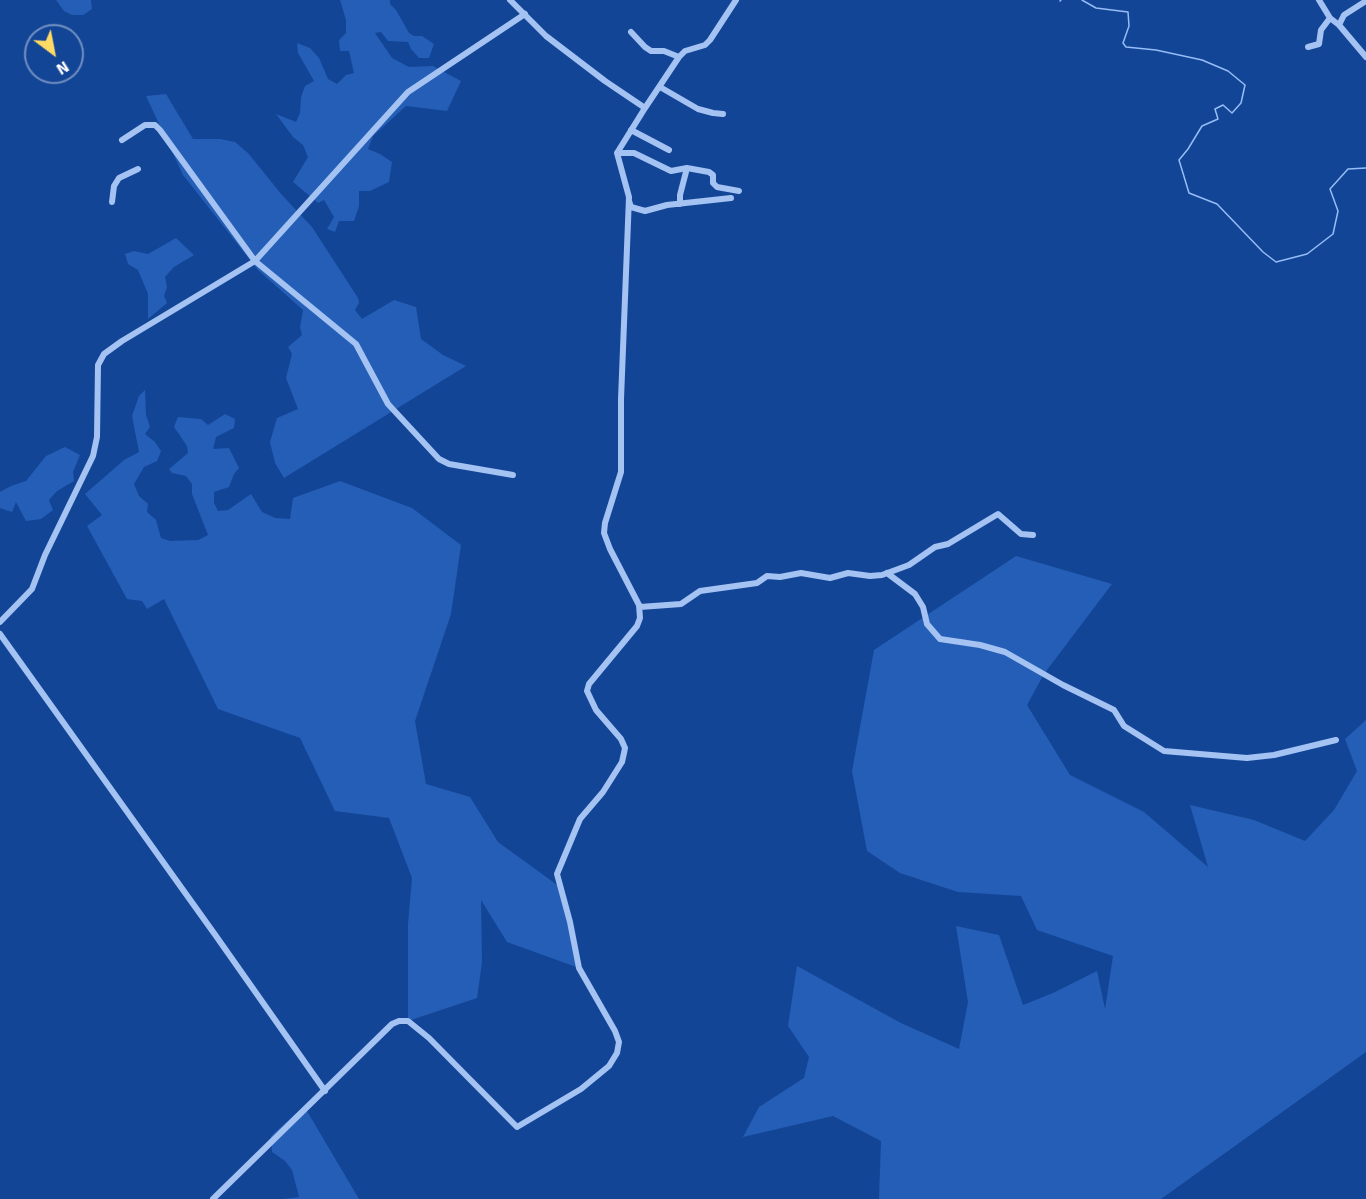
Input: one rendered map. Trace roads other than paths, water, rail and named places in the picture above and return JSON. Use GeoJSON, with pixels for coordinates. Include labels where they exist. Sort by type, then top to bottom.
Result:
{"type":"FeatureCollection","features":[{"type":"Feature","properties":{"kind":"street"},"geometry":{"type":"LineString","coordinates":[[510,0],[546,36],[645,108]]}},
{"type":"Feature","properties":{"kind":"street"},"geometry":{"type":"LineString","coordinates":[[731,198],[667,205],[645,211],[631,207],[617,153],[679,57],[685,51],[705,45],[736,0]]}},
{"type":"Feature","properties":{"kind":"street"},"geometry":{"type":"LineString","coordinates":[[1319,0],[1330,18],[1339,25],[1366,57]]}},
{"type":"Feature","properties":{"kind":"street"},"geometry":{"type":"LineString","coordinates":[[1339,25],[1344,15],[1366,1]]}},
{"type":"Feature","properties":{"kind":"street"},"geometry":{"type":"LineString","coordinates":[[0,622],[32,589],[45,555],[93,456],[97,437],[98,365],[104,354],[255,261],[408,92],[525,14]]}},
{"type":"Feature","properties":{"kind":"street"},"geometry":{"type":"LineString","coordinates":[[1308,47],[1319,44],[1322,30],[1330,18]]}},
{"type":"Feature","properties":{"kind":"street"},"geometry":{"type":"LineString","coordinates":[[631,32],[645,48],[651,51],[664,51],[679,57]]}},
{"type":"Feature","properties":{"kind":"street"},"geometry":{"type":"LineString","coordinates":[[660,87],[698,109],[713,114],[723,114]]}},
{"type":"Feature","properties":{"kind":"street"},"geometry":{"type":"LineString","coordinates":[[122,140],[145,125],[155,125],[255,261],[356,344],[388,404],[439,459],[449,464],[513,475]]}},
{"type":"Feature","properties":{"kind":"street"},"geometry":{"type":"LineString","coordinates":[[631,130],[669,150]]}},
{"type":"Feature","properties":{"kind":"street"},"geometry":{"type":"LineString","coordinates":[[617,153],[634,153],[671,171],[687,168],[709,172],[717,187],[739,191]]}},
{"type":"Feature","properties":{"kind":"street"},"geometry":{"type":"LineString","coordinates":[[680,204],[687,168]]}},
{"type":"Feature","properties":{"kind":"street"},"geometry":{"type":"LineString","coordinates":[[112,202],[114,186],[118,178],[138,169]]}},
{"type":"Feature","properties":{"kind":"street"},"geometry":{"type":"LineString","coordinates":[[213,1199],[392,1024],[402,1020],[411,1023],[429,1038],[517,1127],[581,1089],[609,1066],[615,1058],[619,1046],[617,1036],[579,968],[570,922],[556,874],[580,819],[603,792],[624,757],[624,744],[599,714],[587,688],[637,626],[640,618],[640,607],[604,536],[605,524],[621,472],[621,399],[628,197]]}},
{"type":"Feature","properties":{"kind":"street"},"geometry":{"type":"LineString","coordinates":[[640,607],[681,604],[700,591],[757,583],[770,576],[780,578],[801,573],[831,578],[848,573],[873,576],[887,573],[909,565],[935,548],[948,544],[998,514],[1021,534],[1033,536]]}},
{"type":"Feature","properties":{"kind":"street"},"geometry":{"type":"LineString","coordinates":[[887,573],[915,594],[923,607],[927,624],[940,639],[980,645],[1005,652],[1063,685],[1114,710],[1124,726],[1164,751],[1246,758],[1336,740]]}},
{"type":"Feature","properties":{"kind":"street"},"geometry":{"type":"LineString","coordinates":[[0,634],[325,1091]]}},
{"type":"Feature","properties":{"kind":"waterway"},"geometry":{"type":"LineString","coordinates":[[1082,0],[1096,8],[1128,12],[1129,26],[1123,43],[1126,47],[1156,50],[1202,60],[1228,71],[1245,85],[1241,103],[1232,113],[1223,105],[1215,109],[1218,119],[1202,126],[1179,160],[1189,193],[1217,204],[1263,252],[1276,262],[1307,254],[1333,234],[1338,211],[1330,189],[1348,169],[1366,168]]}}]}
